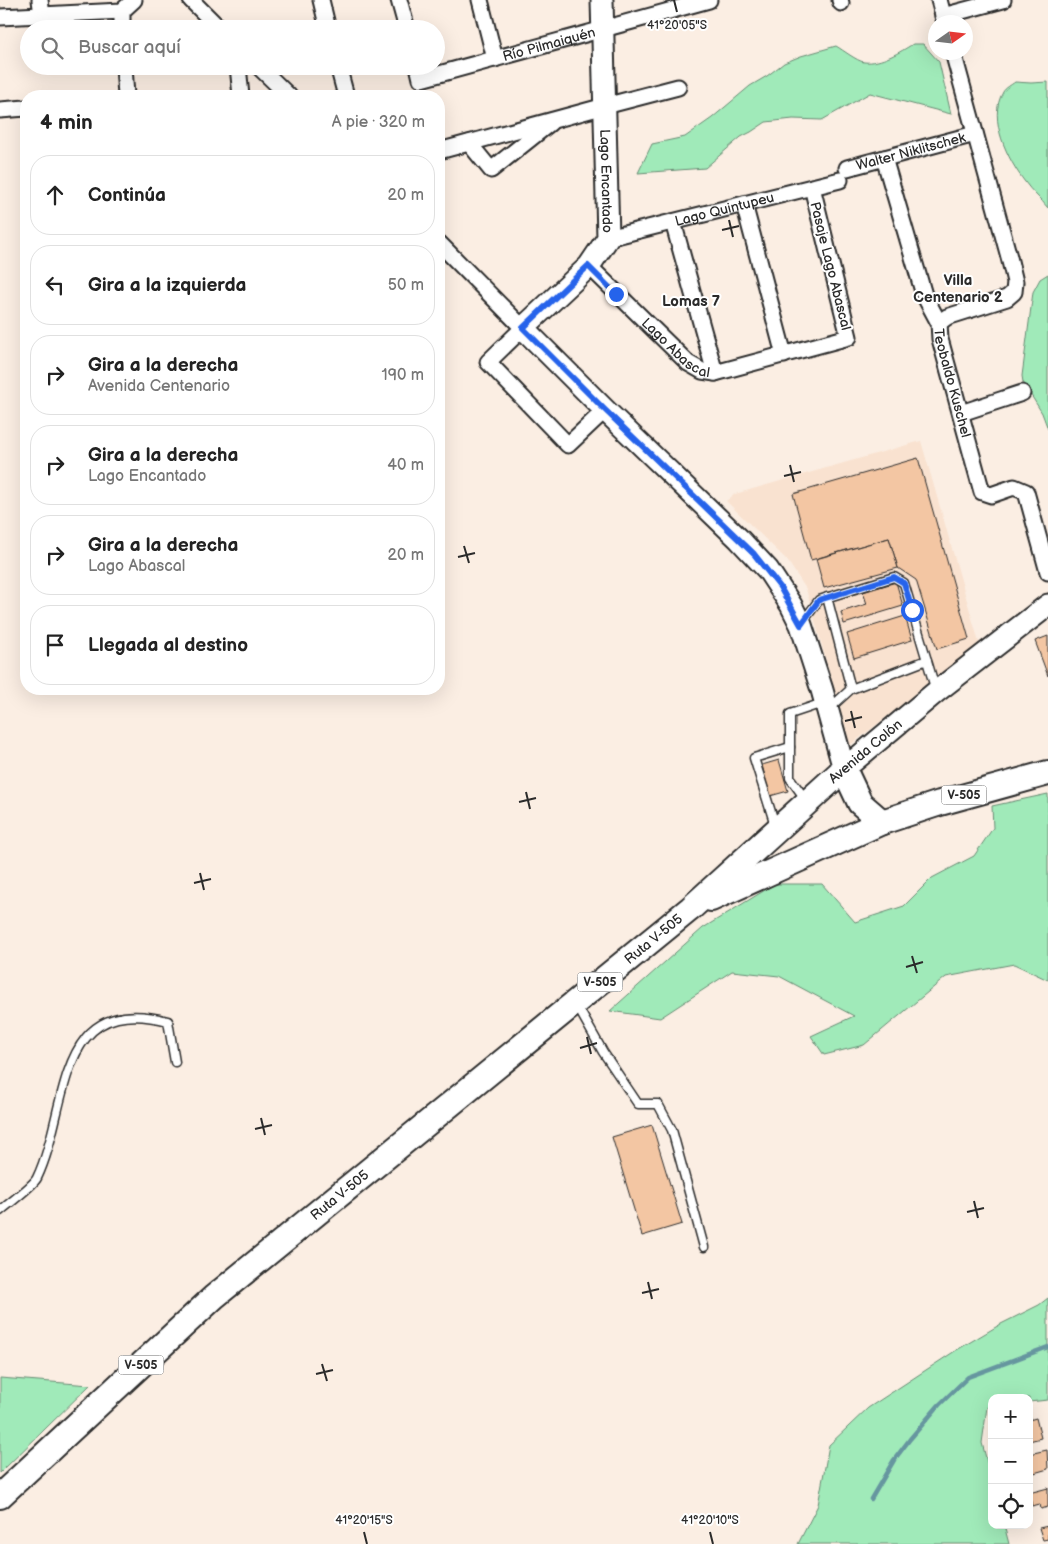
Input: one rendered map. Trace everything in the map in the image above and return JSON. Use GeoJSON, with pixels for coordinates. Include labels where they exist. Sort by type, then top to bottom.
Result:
{"type":"FeatureCollection","features":[{"type":"Feature","properties":{"kind":"main road","name":"Avenida Colón"},"geometry":{"type":"LineString","coordinates":[[691,908],[844,768]]}},
{"type":"Feature","properties":{"kind":"main road"},"geometry":{"type":"LineString","coordinates":[[691,908],[882,822],[860,803],[844,768]]}},
{"type":"Feature","properties":{"kind":"main road","name":"V-505"},"geometry":{"type":"LineString","coordinates":[[882,822],[999,785],[1048,773]]}},
{"type":"Feature","properties":{"kind":"main road","name":"Ruta V-505"},"geometry":{"type":"LineString","coordinates":[[0,1496],[214,1297],[691,908]]}},
{"type":"Feature","properties":{"kind":"street"},"geometry":{"type":"LineString","coordinates":[[122,20],[122,12],[134,0]]}},
{"type":"Feature","properties":{"kind":"street"},"geometry":{"type":"LineString","coordinates":[[191,0],[211,20]]}},
{"type":"Feature","properties":{"kind":"street"},"geometry":{"type":"LineString","coordinates":[[399,0],[405,20]]}},
{"type":"Feature","properties":{"kind":"street"},"geometry":{"type":"LineString","coordinates":[[480,0],[495,59]]}},
{"type":"Feature","properties":{"kind":"street","name":"Lago Encantado"},"geometry":{"type":"LineString","coordinates":[[523,328],[588,266],[608,238],[602,0]]}},
{"type":"Feature","properties":{"kind":"street","name":"Río Pilmaiquén"},"geometry":{"type":"LineString","coordinates":[[445,73],[709,0]]}},
{"type":"Feature","properties":{"kind":"street"},"geometry":{"type":"LineString","coordinates":[[939,0],[943,15]]}},
{"type":"Feature","properties":{"kind":"street"},"geometry":{"type":"LineString","coordinates":[[956,15],[1003,0]]}},
{"type":"Feature","properties":{"kind":"street"},"geometry":{"type":"LineString","coordinates":[[320,1],[325,20]]}},
{"type":"Feature","properties":{"kind":"street"},"geometry":{"type":"LineString","coordinates":[[0,17],[41,8],[122,12]]}},
{"type":"Feature","properties":{"kind":"street","name":"Teobaldo Kuschel"},"geometry":{"type":"LineString","coordinates":[[955,60],[1015,282],[1014,292],[1007,298],[947,317],[939,323],[940,339],[982,492],[991,495],[1014,487],[1026,492],[1048,572]]}},
{"type":"Feature","properties":{"kind":"street"},"geometry":{"type":"LineString","coordinates":[[125,75],[126,90]]}},
{"type":"Feature","properties":{"kind":"street"},"geometry":{"type":"LineString","coordinates":[[239,75],[240,90]]}},
{"type":"Feature","properties":{"kind":"street"},"geometry":{"type":"LineString","coordinates":[[267,75],[283,90]]}},
{"type":"Feature","properties":{"kind":"street"},"geometry":{"type":"LineString","coordinates":[[340,75],[344,90]]}},
{"type":"Feature","properties":{"kind":"street","name":"Río Pilmaiquén"},"geometry":{"type":"LineString","coordinates":[[421,75],[422,79],[437,75]]}},
{"type":"Feature","properties":{"kind":"street"},"geometry":{"type":"LineString","coordinates":[[445,149],[678,87]]}},
{"type":"Feature","properties":{"kind":"street"},"geometry":{"type":"LineString","coordinates":[[0,110],[20,108]]}},
{"type":"Feature","properties":{"kind":"street"},"geometry":{"type":"LineString","coordinates":[[468,143],[491,170],[555,119]]}},
{"type":"Feature","properties":{"kind":"street","name":"Walter Niklitschek"},"geometry":{"type":"LineString","coordinates":[[844,174],[884,158],[975,134]]}},
{"type":"Feature","properties":{"kind":"street"},"geometry":{"type":"LineString","coordinates":[[884,158],[924,295],[939,323]]}},
{"type":"Feature","properties":{"kind":"street","name":"Lago Quintupeu"},"geometry":{"type":"LineString","coordinates":[[608,238],[812,187],[844,174]]}},
{"type":"Feature","properties":{"kind":"street","name":"Pasaje Lago Abascal"},"geometry":{"type":"LineString","coordinates":[[784,355],[849,337],[812,187]]}},
{"type":"Feature","properties":{"kind":"street"},"geometry":{"type":"LineString","coordinates":[[744,204],[784,355]]}},
{"type":"Feature","properties":{"kind":"street"},"geometry":{"type":"LineString","coordinates":[[673,222],[715,373]]}},
{"type":"Feature","properties":{"kind":"street"},"geometry":{"type":"LineString","coordinates":[[445,249],[605,410],[754,554],[780,587],[801,625],[844,768]]}},
{"type":"Feature","properties":{"kind":"street","name":"Lago Abascal"},"geometry":{"type":"LineString","coordinates":[[588,266],[688,363],[702,371],[715,373],[784,355]]}},
{"type":"Feature","properties":{"kind":"street"},"geometry":{"type":"LineString","coordinates":[[523,328],[488,362],[568,445],[605,410]]}},
{"type":"Feature","properties":{"kind":"street"},"geometry":{"type":"LineString","coordinates":[[961,413],[1022,393]]}},
{"type":"Feature","properties":{"kind":"street","name":"Avenida Colón"},"geometry":{"type":"LineString","coordinates":[[844,768],[936,692],[1048,605]]}},
{"type":"Feature","properties":{"kind":"lane"},"geometry":{"type":"LineString","coordinates":[[801,625],[819,600],[894,577],[904,583],[936,692]]}},
{"type":"Feature","properties":{"kind":"lane"},"geometry":{"type":"LineString","coordinates":[[828,597],[851,689]]}},
{"type":"Feature","properties":{"kind":"lane"},"geometry":{"type":"LineString","coordinates":[[807,802],[790,778],[790,714],[826,706],[851,689],[927,660]]}},
{"type":"Feature","properties":{"kind":"lane"},"geometry":{"type":"LineString","coordinates":[[776,830],[754,758],[790,748]]}},
{"type":"Feature","properties":{"kind":"lane"},"geometry":{"type":"LineString","coordinates":[[575,1002],[603,1052],[638,1104],[658,1104],[672,1130],[704,1247]]}},
{"type":"Feature","properties":{"kind":"lane"},"geometry":{"type":"LineString","coordinates":[[0,1211],[36,1180],[72,1060],[84,1040],[95,1028],[113,1018],[130,1016],[149,1016],[168,1021],[175,1062]]}},
{"type":"Feature","properties":{"kind":"shaded area"},"geometry":{"type":"Polygon","coordinates":[[[921,441],[980,646],[850,745],[806,589],[787,560],[726,501],[735,494],[921,441]]]}},
{"type":"Feature","properties":{"kind":"green space"},"geometry":{"type":"Polygon","coordinates":[[[913,44],[923,44],[928,50],[928,60],[937,60],[939,62],[951,114],[870,93],[822,120],[793,119],[766,122],[741,137],[705,168],[638,173],[652,144],[685,137],[712,118],[750,86],[784,63],[836,46],[864,62],[890,57],[913,44]]]}},
{"type":"Feature","properties":{"kind":"green space"},"geometry":{"type":"Polygon","coordinates":[[[1015,82],[1048,82],[1048,208],[1030,189],[1012,162],[998,127],[997,114],[999,103],[1004,91],[1015,82]]]}},
{"type":"Feature","properties":{"kind":"green space"},"geometry":{"type":"Polygon","coordinates":[[[1048,274],[1048,429],[1042,413],[1023,382],[1022,376],[1033,292],[1040,279],[1048,274]]]}},
{"type":"Feature","properties":{"kind":"green space"},"geometry":{"type":"Polygon","coordinates":[[[1048,794],[1048,980],[1014,964],[946,977],[864,1045],[824,1055],[811,1036],[854,1016],[779,976],[732,971],[660,1018],[610,1011],[703,928],[775,884],[822,884],[855,922],[904,906],[932,878],[974,856],[993,828],[992,806],[1048,794]]]}},
{"type":"Feature","properties":{"kind":"green space"},"geometry":{"type":"Polygon","coordinates":[[[1048,1298],[1048,1400],[1033,1402],[1033,1394],[988,1394],[988,1407],[982,1443],[988,1465],[988,1529],[1005,1529],[1009,1544],[798,1544],[818,1505],[829,1445],[868,1408],[955,1351],[1001,1324],[1039,1305],[1048,1298]]]}},
{"type":"Feature","properties":{"kind":"green space"},"geometry":{"type":"Polygon","coordinates":[[[0,1378],[90,1385],[0,1473],[0,1378]]]}},
{"type":"Feature","properties":{"kind":"building"},"geometry":{"type":"Polygon","coordinates":[[[918,458],[969,639],[937,649],[916,580],[898,568],[889,538],[811,560],[793,494],[918,458]]]}},
{"type":"Feature","properties":{"kind":"building"},"geometry":{"type":"Polygon","coordinates":[[[889,538],[898,568],[824,588],[816,559],[889,538]]]}},
{"type":"Feature","properties":{"kind":"building"},"geometry":{"type":"Polygon","coordinates":[[[896,582],[903,606],[844,624],[841,612],[867,604],[863,592],[896,582]]]}},
{"type":"Feature","properties":{"kind":"building"},"geometry":{"type":"Polygon","coordinates":[[[905,616],[912,640],[854,658],[847,634],[905,616]]]}},
{"type":"Feature","properties":{"kind":"building"},"geometry":{"type":"Polygon","coordinates":[[[1048,636],[1048,676],[1035,641],[1048,636]]]}},
{"type":"Feature","properties":{"kind":"building"},"geometry":{"type":"Polygon","coordinates":[[[779,760],[788,791],[770,796],[762,765],[779,760]]]}},
{"type":"Feature","properties":{"kind":"building"},"geometry":{"type":"Polygon","coordinates":[[[652,1125],[682,1224],[642,1236],[612,1137],[652,1125]]]}},
{"type":"Feature","properties":{"kind":"building"},"geometry":{"type":"Polygon","coordinates":[[[1036,1418],[1041,1438],[1033,1440],[1033,1439],[1033,1419],[1036,1418]]]}},
{"type":"Feature","properties":{"kind":"building"},"geometry":{"type":"Polygon","coordinates":[[[1047,1450],[1048,1469],[1034,1473],[1033,1453],[1047,1450]]]}},
{"type":"Feature","properties":{"kind":"building"},"geometry":{"type":"Polygon","coordinates":[[[1048,1488],[1048,1507],[1041,1509],[1040,1504],[1033,1506],[1033,1492],[1048,1488]]]}},
{"type":"Feature","properties":{"kind":"building"},"geometry":{"type":"Polygon","coordinates":[[[1048,1526],[1048,1539],[1043,1540],[1039,1528],[1048,1526]]]}},
{"type":"Feature","properties":{"kind":"waterway"},"geometry":{"type":"LineString","coordinates":[[871,1499],[894,1460],[910,1439],[939,1405],[968,1377],[1048,1347]]}},
{"type":"Feature","properties":{"kind":"district","name":"Villa Centenario 2"},"geometry":{"type":"Point","coordinates":[958,288]}},
{"type":"Feature","properties":{"kind":"district","name":"Lomas 7"},"geometry":{"type":"Point","coordinates":[691,301]}},
{"type":"Feature","properties":{"kind":"route"},"geometry":{"type":"LineString","coordinates":[[616,294],[588,266],[523,328],[754,554],[780,587],[801,625],[819,600],[894,577],[904,583],[912,610]]}}]}
